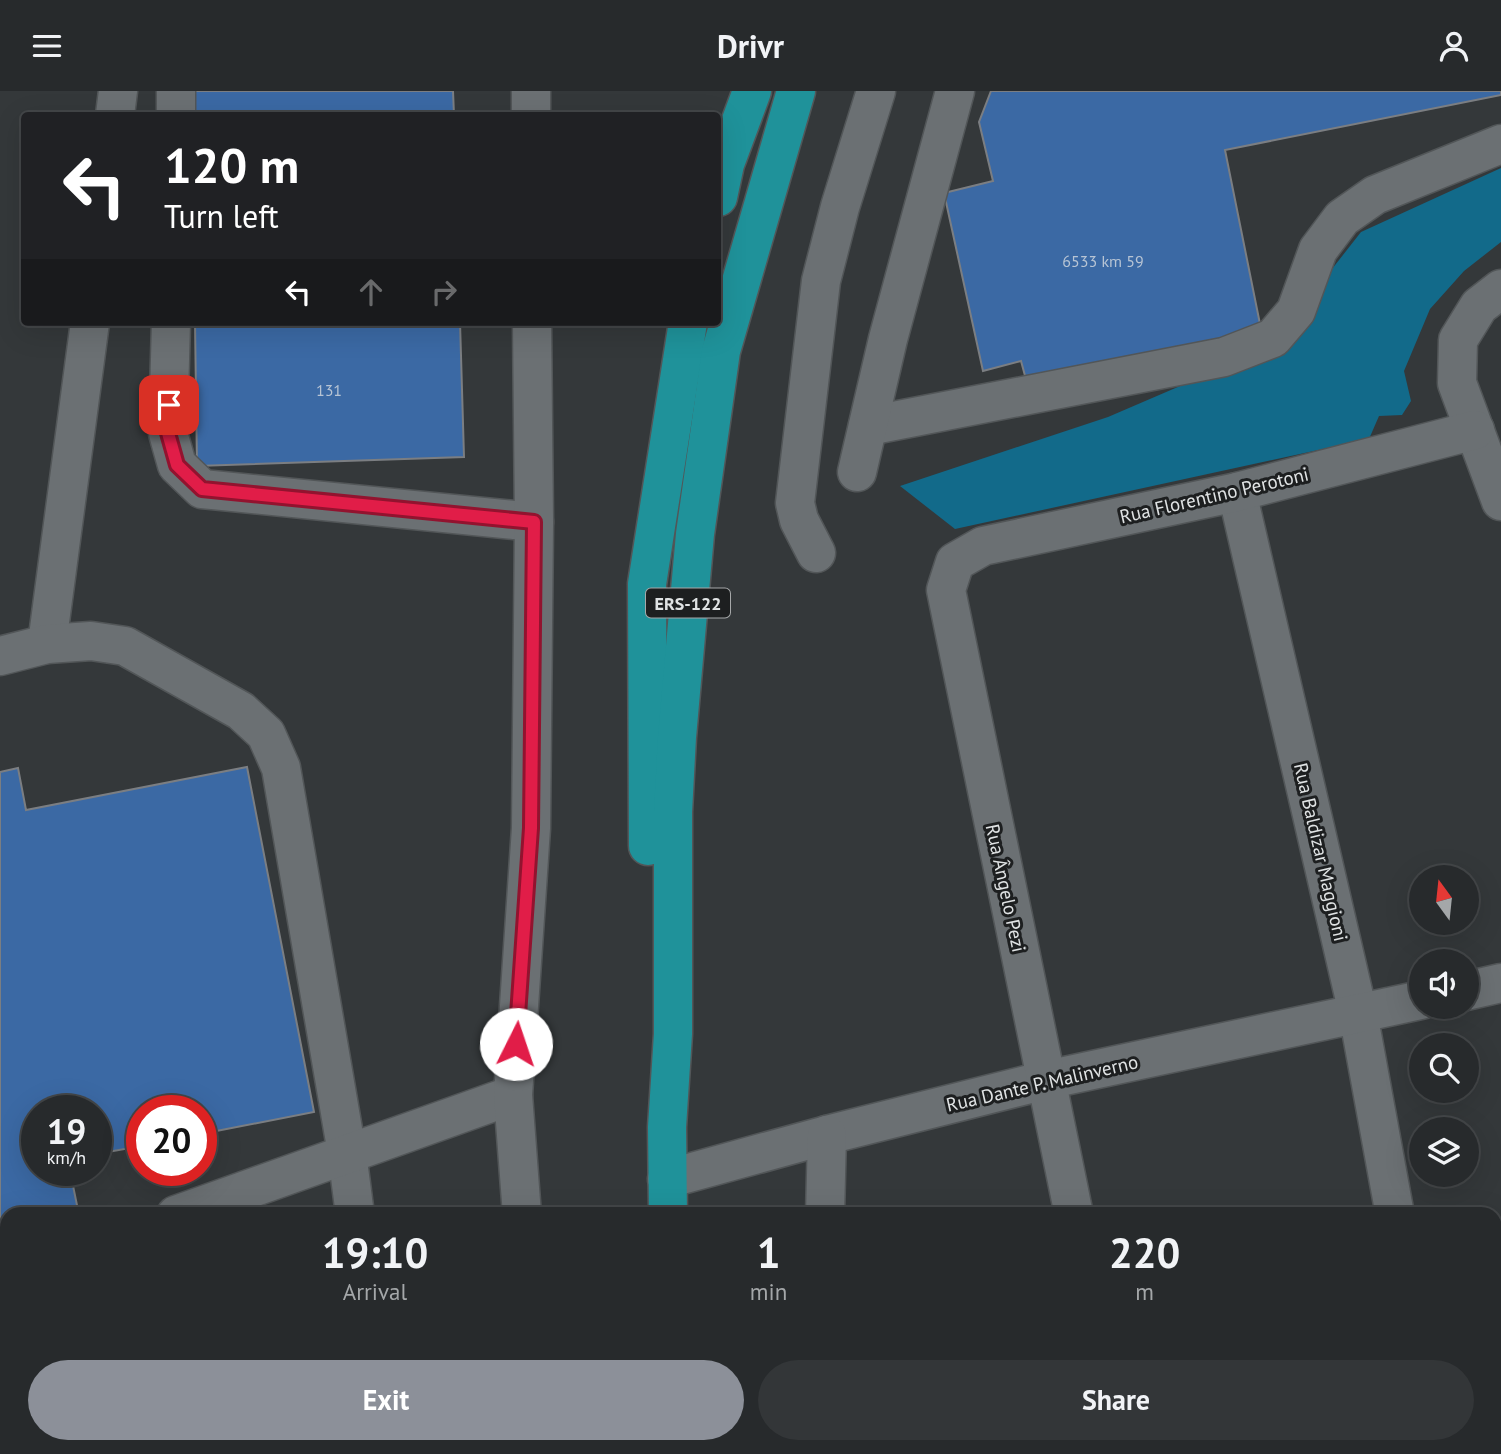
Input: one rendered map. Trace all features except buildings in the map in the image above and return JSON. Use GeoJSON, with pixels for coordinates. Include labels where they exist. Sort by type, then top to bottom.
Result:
{"type":"FeatureCollection","features":[{"type":"Feature","properties":{"kind":"highway"},"geometry":{"type":"LineString","coordinates":[[721,181],[723,91]]}},
{"type":"Feature","properties":{"kind":"highway"},"geometry":{"type":"LineString","coordinates":[[721,181],[752,91]]}},
{"type":"Feature","properties":{"kind":"highway","name":"ERS-122"},"geometry":{"type":"LineString","coordinates":[[667,1197],[667,1127],[673,1034],[674,800],[695,534],[721,351],[796,91]]}},
{"type":"Feature","properties":{"kind":"highway","name":"ERS-122"},"geometry":{"type":"LineString","coordinates":[[667,1127],[652,1025],[647,584],[687,326]]}},
{"type":"Feature","properties":{"kind":"street"},"geometry":{"type":"LineString","coordinates":[[115,112],[118,91]]}},
{"type":"Feature","properties":{"kind":"street"},"geometry":{"type":"LineString","coordinates":[[176,91],[176,112]]}},
{"type":"Feature","properties":{"kind":"street"},"geometry":{"type":"LineString","coordinates":[[531,91],[531,112]]}},
{"type":"Feature","properties":{"kind":"street"},"geometry":{"type":"LineString","coordinates":[[816,553],[799,520],[795,503],[821,281],[840,207],[876,91]]}},
{"type":"Feature","properties":{"kind":"street"},"geometry":{"type":"LineString","coordinates":[[857,473],[888,339],[955,91]]}},
{"type":"Feature","properties":{"kind":"street"},"geometry":{"type":"LineString","coordinates":[[868,426],[1224,357],[1273,338],[1296,311],[1318,250],[1342,218],[1375,195],[1501,143]]}},
{"type":"Feature","properties":{"kind":"street"},"geometry":{"type":"LineString","coordinates":[[1501,289],[1479,306],[1458,340],[1457,383],[1501,501]]}},
{"type":"Feature","properties":{"kind":"street"},"geometry":{"type":"LineString","coordinates":[[47,644],[89,326]]}},
{"type":"Feature","properties":{"kind":"street"},"geometry":{"type":"LineString","coordinates":[[170,326],[168,433],[177,465],[202,489],[534,522]]}},
{"type":"Feature","properties":{"kind":"street"},"geometry":{"type":"LineString","coordinates":[[521,1207],[513,1095],[531,828],[534,522],[532,326]]}},
{"type":"Feature","properties":{"kind":"street","name":"Rua Florentino Perotoni"},"geometry":{"type":"LineString","coordinates":[[955,562],[983,546],[1237,492],[1475,430]]}},
{"type":"Feature","properties":{"kind":"street","name":"Rua Baldizar Maggioni"},"geometry":{"type":"LineString","coordinates":[[1237,492],[1358,1013],[1394,1207]]}},
{"type":"Feature","properties":{"kind":"street","name":"Rua Ângelo Pezi"},"geometry":{"type":"LineString","coordinates":[[955,562],[946,590],[1072,1207]]}},
{"type":"Feature","properties":{"kind":"street"},"geometry":{"type":"LineString","coordinates":[[0,656],[47,644],[91,641],[125,646],[241,711],[265,734],[281,768],[354,1207]]}},
{"type":"Feature","properties":{"kind":"street"},"geometry":{"type":"LineString","coordinates":[[1479,988],[1501,983]]}},
{"type":"Feature","properties":{"kind":"street","name":"Rua Dante P. Malinverno"},"geometry":{"type":"LineString","coordinates":[[667,1197],[827,1135],[1045,1080],[1409,1002]]}},
{"type":"Feature","properties":{"kind":"street"},"geometry":{"type":"LineString","coordinates":[[198,1207],[513,1095]]}},
{"type":"Feature","properties":{"kind":"street"},"geometry":{"type":"LineString","coordinates":[[825,1207],[827,1135]]}},
{"type":"Feature","properties":{"kind":"shaded area"},"geometry":{"type":"Polygon","coordinates":[[[1501,168],[1501,242],[1464,271],[1430,309],[1404,371],[1411,401],[1402,415],[1379,416],[1369,439],[955,529],[900,486],[1108,417],[1292,338],[1321,283],[1361,232],[1501,168]]]}},
{"type":"Feature","properties":{"kind":"route"},"geometry":{"type":"LineString","coordinates":[[169,405],[168,433],[177,465],[202,489],[534,522],[531,828],[516,1044]]}}]}
